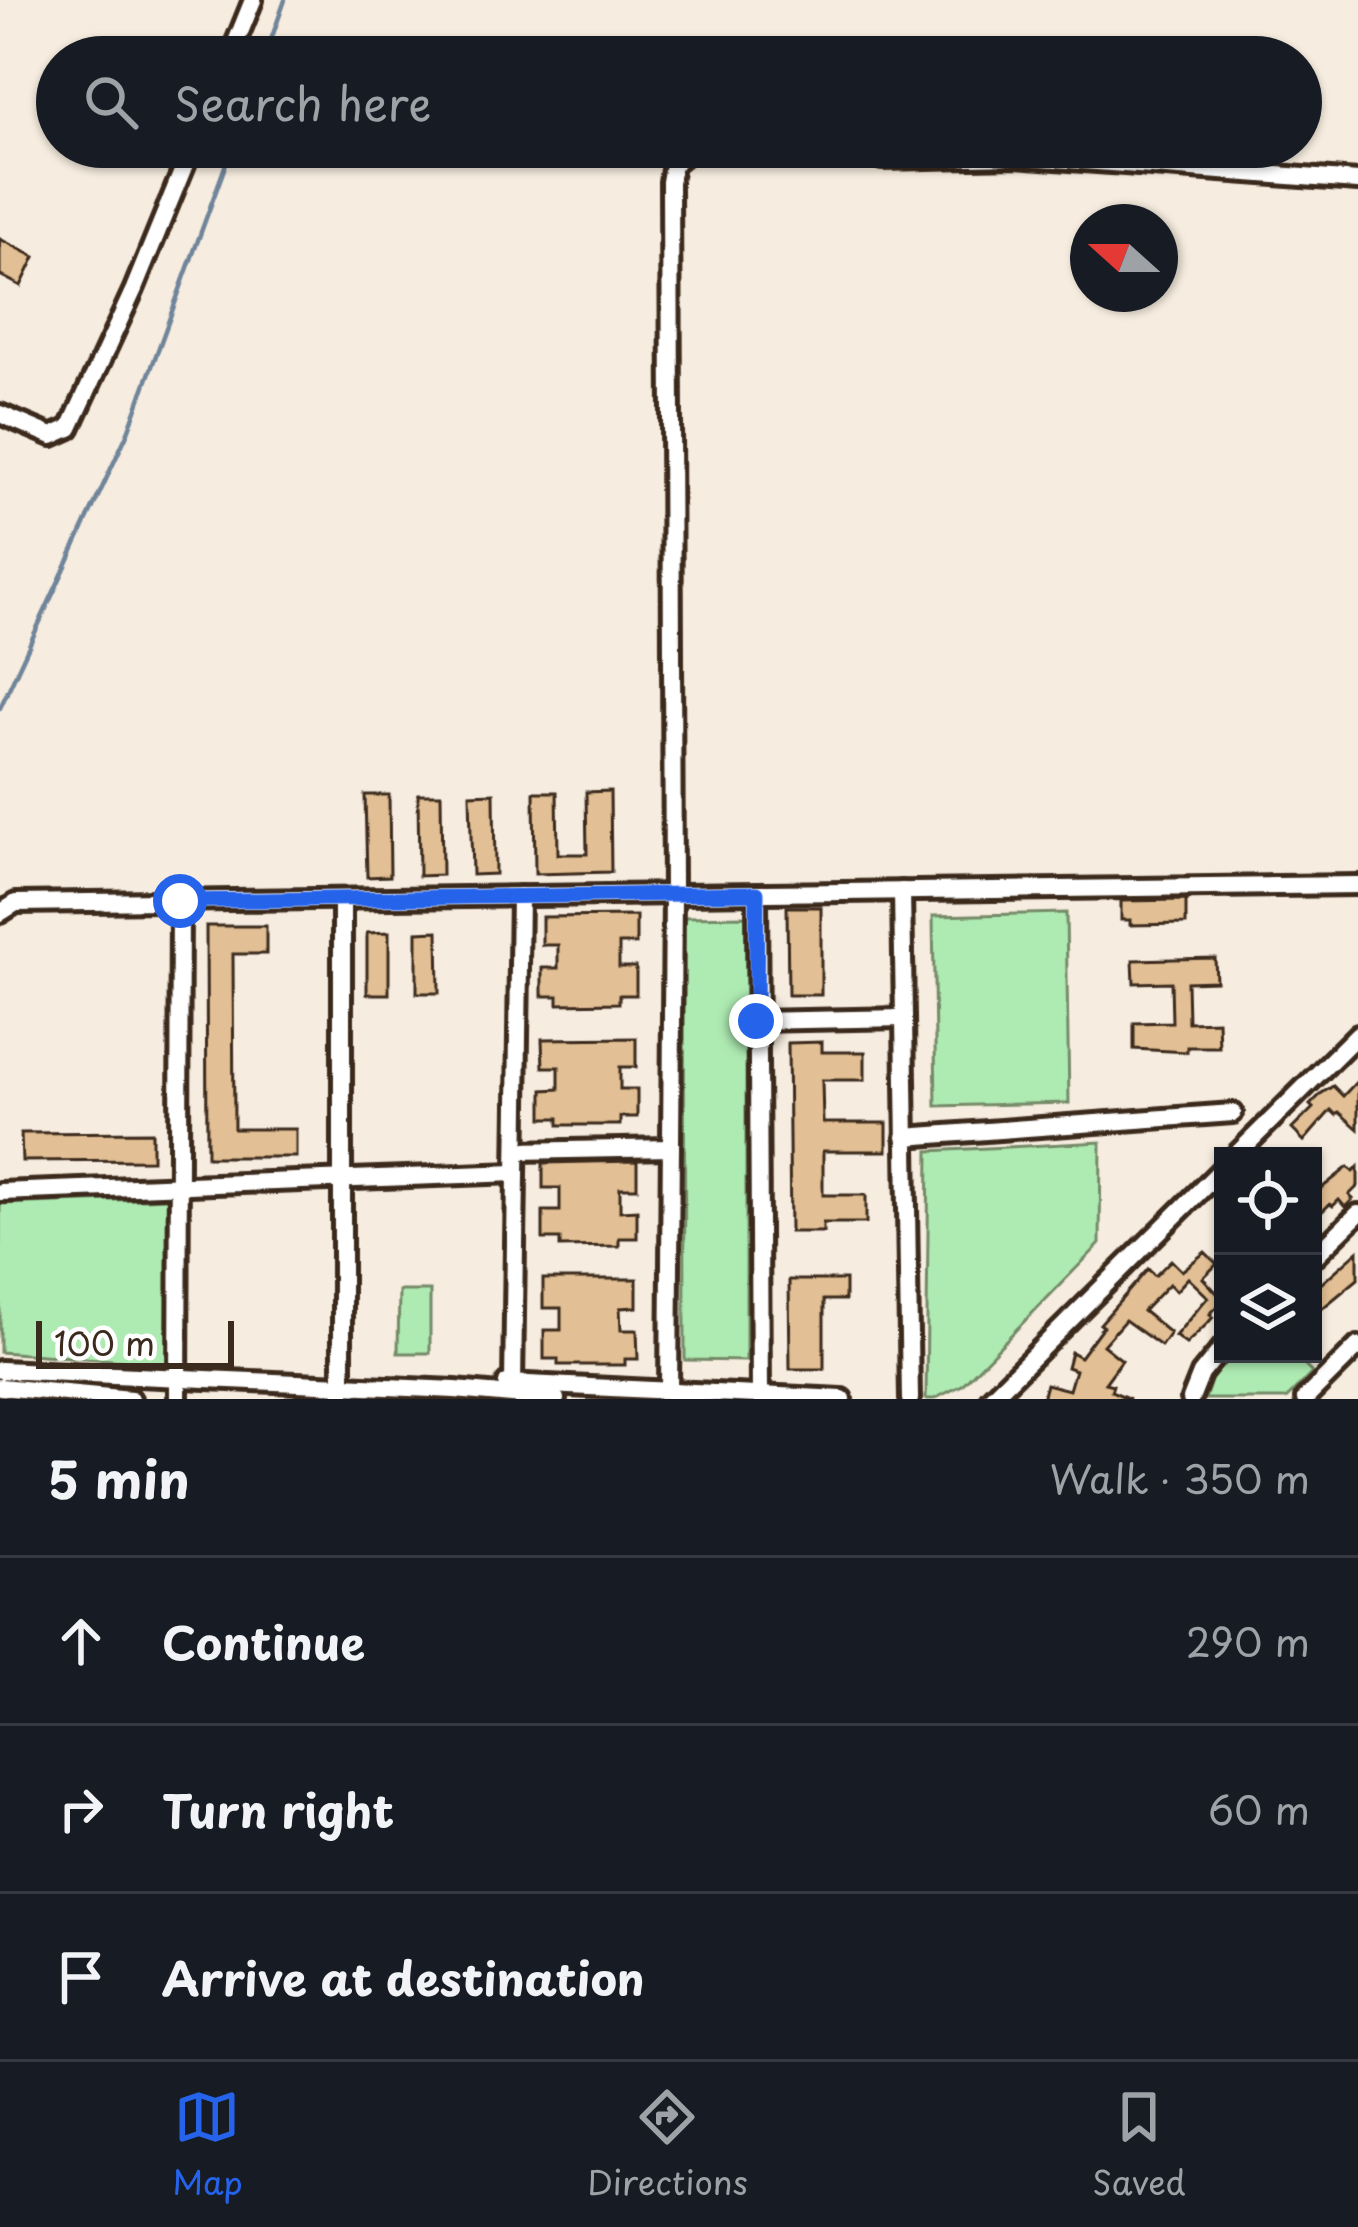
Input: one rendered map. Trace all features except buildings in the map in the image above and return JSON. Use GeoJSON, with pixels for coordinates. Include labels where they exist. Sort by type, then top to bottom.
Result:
{"type":"FeatureCollection","features":[{"type":"Feature","properties":{"kind":"street"},"geometry":{"type":"LineString","coordinates":[[238,36],[253,0]]}},
{"type":"Feature","properties":{"kind":"street"},"geometry":{"type":"LineString","coordinates":[[0,413],[52,436],[70,428],[183,168]]}},
{"type":"Feature","properties":{"kind":"street"},"geometry":{"type":"LineString","coordinates":[[669,1391],[673,168]]}},
{"type":"Feature","properties":{"kind":"street"},"geometry":{"type":"LineString","coordinates":[[1180,168],[1358,181]]}},
{"type":"Feature","properties":{"kind":"street"},"geometry":{"type":"LineString","coordinates":[[0,913],[16,903],[1358,885]]}},
{"type":"Feature","properties":{"kind":"street"},"geometry":{"type":"LineString","coordinates":[[902,891],[910,1399]]}},
{"type":"Feature","properties":{"kind":"street"},"geometry":{"type":"LineString","coordinates":[[757,893],[760,1395]]}},
{"type":"Feature","properties":{"kind":"street"},"geometry":{"type":"LineString","coordinates":[[513,1384],[520,896]]}},
{"type":"Feature","properties":{"kind":"street"},"geometry":{"type":"LineString","coordinates":[[342,899],[342,1392]]}},
{"type":"Feature","properties":{"kind":"street"},"geometry":{"type":"LineString","coordinates":[[178,1399],[180,901]]}},
{"type":"Feature","properties":{"kind":"street"},"geometry":{"type":"LineString","coordinates":[[756,1021],[904,1018]]}},
{"type":"Feature","properties":{"kind":"street"},"geometry":{"type":"LineString","coordinates":[[1244,1147],[1358,1034]]}},
{"type":"Feature","properties":{"kind":"street"},"geometry":{"type":"LineString","coordinates":[[905,1137],[1233,1113]]}},
{"type":"Feature","properties":{"kind":"street"},"geometry":{"type":"LineString","coordinates":[[517,1151],[671,1148]]}},
{"type":"Feature","properties":{"kind":"street"},"geometry":{"type":"LineString","coordinates":[[0,1192],[516,1173]]}},
{"type":"Feature","properties":{"kind":"street"},"geometry":{"type":"LineString","coordinates":[[991,1399],[1214,1177]]}},
{"type":"Feature","properties":{"kind":"street"},"geometry":{"type":"LineString","coordinates":[[1316,1255],[1358,1214]]}},
{"type":"Feature","properties":{"kind":"street"},"geometry":{"type":"LineString","coordinates":[[1304,1399],[1358,1346]]}},
{"type":"Feature","properties":{"kind":"street"},"geometry":{"type":"LineString","coordinates":[[1191,1399],[1201,1373],[1214,1358]]}},
{"type":"Feature","properties":{"kind":"street"},"geometry":{"type":"LineString","coordinates":[[0,1370],[178,1377],[342,1392],[488,1393],[556,1399]]}},
{"type":"Feature","properties":{"kind":"street"},"geometry":{"type":"LineString","coordinates":[[488,1393],[488,1383],[842,1399]]}},
{"type":"Feature","properties":{"kind":"street"},"geometry":{"type":"LineString","coordinates":[[0,1387],[131,1399]]}},
{"type":"Feature","properties":{"kind":"green space"},"geometry":{"type":"Polygon","coordinates":[[[1066,913],[1069,1103],[936,1106],[933,916],[1066,913]]]}},
{"type":"Feature","properties":{"kind":"green space"},"geometry":{"type":"Polygon","coordinates":[[[746,916],[746,1361],[685,1360],[684,917],[746,916]]]}},
{"type":"Feature","properties":{"kind":"green space"},"geometry":{"type":"Polygon","coordinates":[[[1101,1142],[1100,1244],[962,1385],[926,1399],[929,1151],[1101,1142]]]}},
{"type":"Feature","properties":{"kind":"green space"},"geometry":{"type":"Polygon","coordinates":[[[171,1198],[169,1364],[0,1352],[0,1204],[171,1198]]]}},
{"type":"Feature","properties":{"kind":"green space"},"geometry":{"type":"Polygon","coordinates":[[[399,1291],[430,1291],[430,1353],[398,1353],[399,1291]]]}},
{"type":"Feature","properties":{"kind":"green space"},"geometry":{"type":"Polygon","coordinates":[[[1225,1363],[1302,1363],[1312,1373],[1286,1399],[1205,1399],[1213,1375],[1225,1363]]]}},
{"type":"Feature","properties":{"kind":"waterway"},"geometry":{"type":"LineString","coordinates":[[272,36],[285,0]]}},
{"type":"Feature","properties":{"kind":"waterway"},"geometry":{"type":"LineString","coordinates":[[0,708],[128,432],[224,168]]}},
{"type":"Feature","properties":{"kind":"route"},"geometry":{"type":"LineString","coordinates":[[180,901],[757,893],[756,1021]]}}]}
